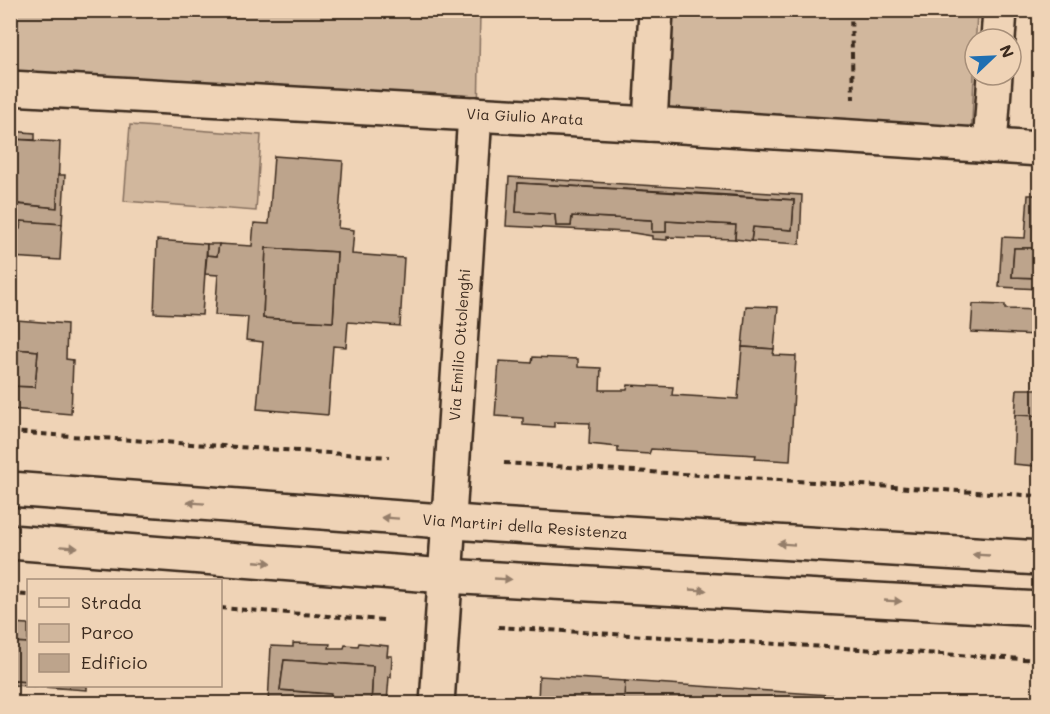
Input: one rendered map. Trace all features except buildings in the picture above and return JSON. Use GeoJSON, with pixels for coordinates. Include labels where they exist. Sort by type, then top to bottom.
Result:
{"type":"FeatureCollection","features":[{"type":"Feature","properties":{"kind":"street"},"geometry":{"type":"LineString","coordinates":[[650,124],[656,10]]}},
{"type":"Feature","properties":{"kind":"street"},"geometry":{"type":"LineString","coordinates":[[999,27],[1000,10]]}},
{"type":"Feature","properties":{"kind":"street"},"geometry":{"type":"LineString","coordinates":[[990,146],[994,87]]}},
{"type":"Feature","properties":{"kind":"street","name":"Via Giulio Arata"},"geometry":{"type":"LineString","coordinates":[[10,88],[650,124],[1040,149]]}},
{"type":"Feature","properties":{"kind":"street","name":"Via Emilio Ottolenghi"},"geometry":{"type":"LineString","coordinates":[[437,704],[475,114]]}},
{"type":"Feature","properties":{"kind":"street","name":"Via Martiri della Resistenza"},"geometry":{"type":"LineString","coordinates":[[10,489],[448,522],[1040,558]]}},
{"type":"Feature","properties":{"kind":"street"},"geometry":{"type":"LineString","coordinates":[[10,542],[445,576],[1040,609]]}},
{"type":"Feature","properties":{"kind":"path"},"geometry":{"type":"LineString","coordinates":[[851,10],[852,99]]}},
{"type":"Feature","properties":{"kind":"path"},"geometry":{"type":"LineString","coordinates":[[10,432],[389,457]]}},
{"type":"Feature","properties":{"kind":"path"},"geometry":{"type":"LineString","coordinates":[[504,463],[1040,496]]}},
{"type":"Feature","properties":{"kind":"path"},"geometry":{"type":"LineString","coordinates":[[10,594],[27,595]]}},
{"type":"Feature","properties":{"kind":"path"},"geometry":{"type":"LineString","coordinates":[[222,608],[382,620]]}},
{"type":"Feature","properties":{"kind":"path"},"geometry":{"type":"LineString","coordinates":[[498,627],[1040,660]]}},
{"type":"Feature","properties":{"kind":"green space"},"geometry":{"type":"Polygon","coordinates":[[[10,11],[480,11],[478,118],[11,72],[10,11]]]}},
{"type":"Feature","properties":{"kind":"green space"},"geometry":{"type":"Polygon","coordinates":[[[655,11],[977,11],[976,27],[963,27],[963,87],[974,87],[971,143],[655,129],[655,11]]]}},
{"type":"Feature","properties":{"kind":"green space"},"geometry":{"type":"Polygon","coordinates":[[[130,125],[261,135],[256,211],[124,201],[130,125]]]}}]}
